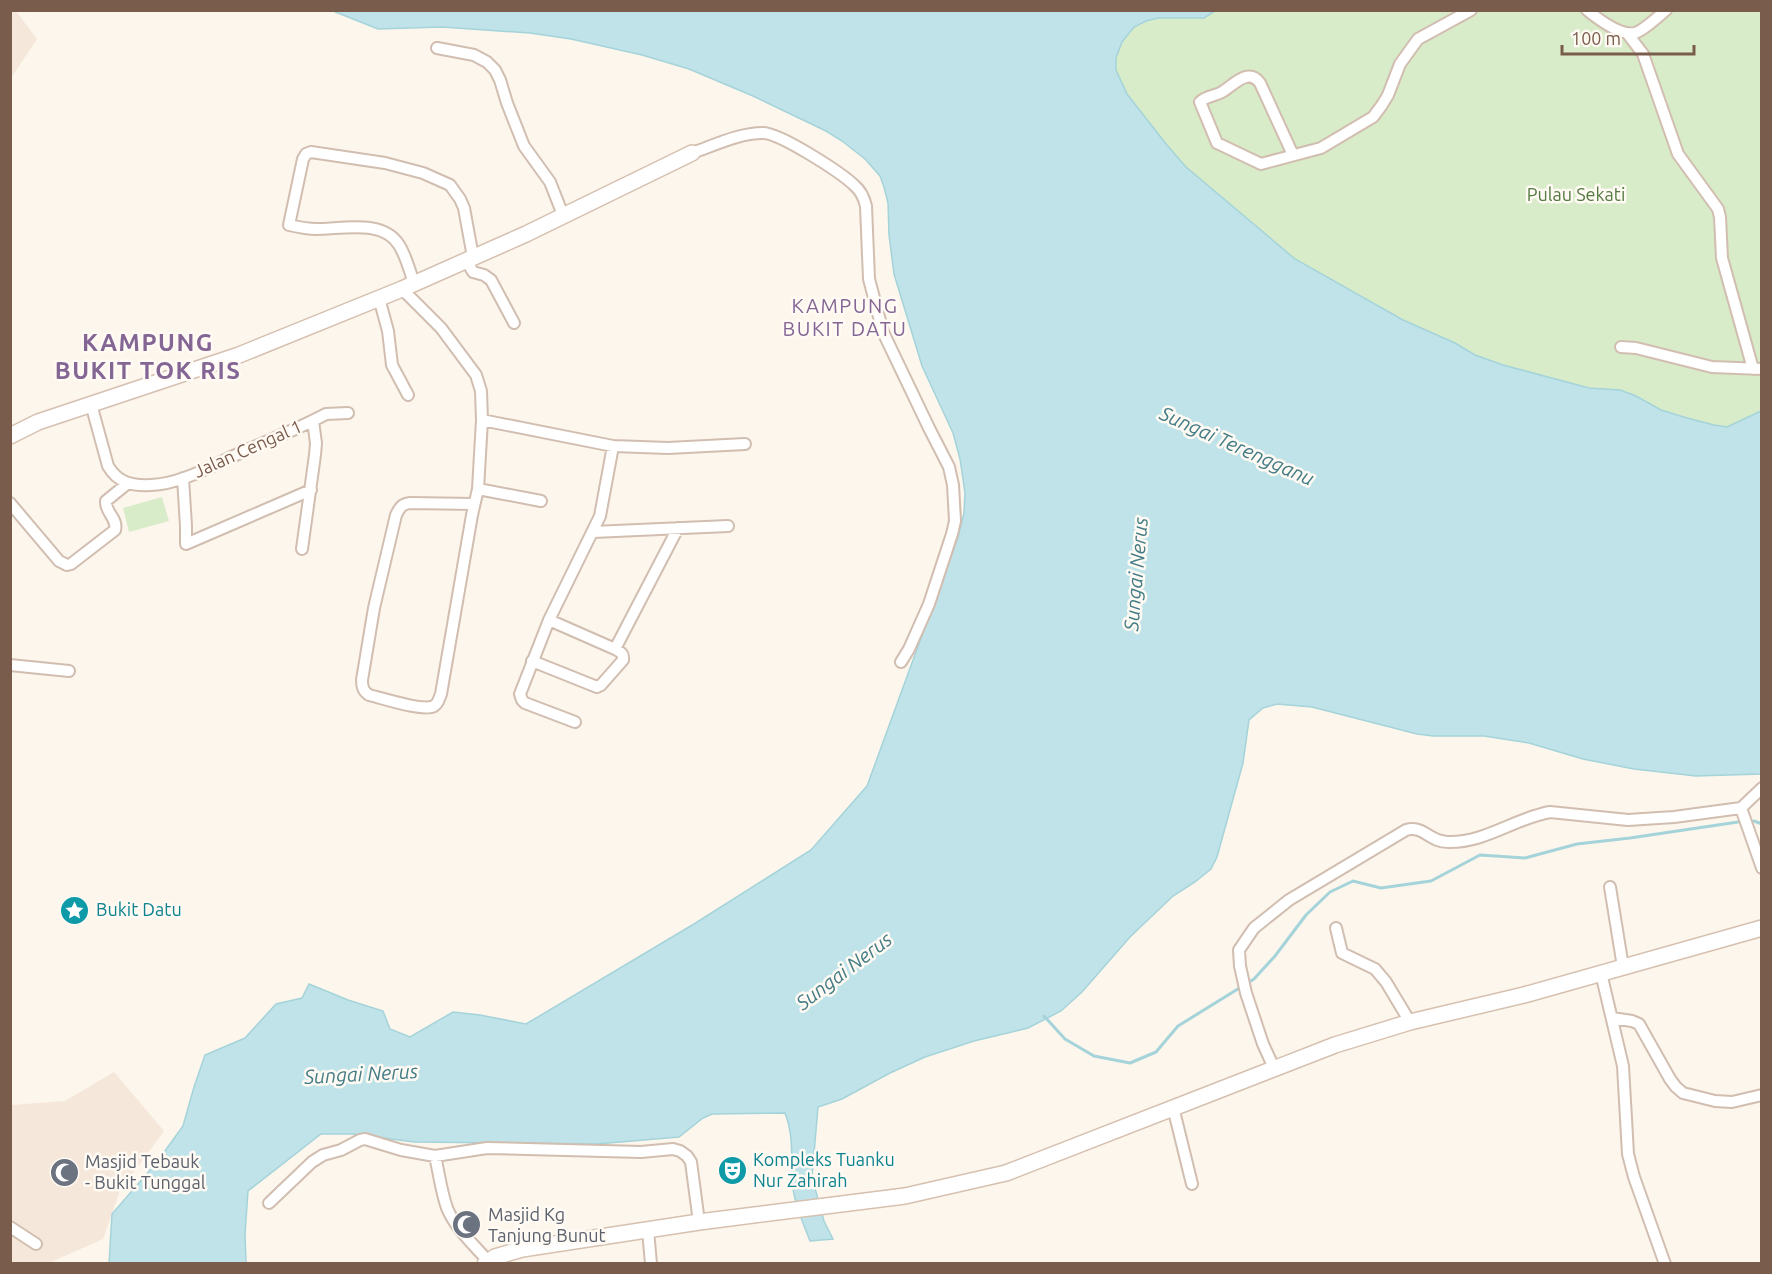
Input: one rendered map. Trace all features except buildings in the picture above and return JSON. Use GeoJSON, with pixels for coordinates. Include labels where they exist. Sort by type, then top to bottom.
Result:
{"type":"FeatureCollection","features":[{"type":"Feature","properties":{"kind":"street"},"geometry":{"type":"LineString","coordinates":[[1293,155],[1257,78],[1244,77],[1221,93],[1202,99],[1200,102],[1217,144],[1262,164],[1321,148],[1372,117],[1388,95],[1400,64],[1418,39],[1471,10]]}},
{"type":"Feature","properties":{"kind":"street"},"geometry":{"type":"LineString","coordinates":[[1587,10],[1604,23],[1627,33],[1637,33],[1666,10]]}},
{"type":"Feature","properties":{"kind":"street"},"geometry":{"type":"LineString","coordinates":[[1621,347],[1636,348],[1712,367],[1757,369],[1722,258],[1718,208],[1678,154],[1643,54],[1627,33]]}},
{"type":"Feature","properties":{"kind":"street"},"geometry":{"type":"LineString","coordinates":[[437,48],[474,56],[487,62],[495,70],[524,146],[549,182],[564,215]]}},
{"type":"Feature","properties":{"kind":"street"},"geometry":{"type":"LineString","coordinates":[[10,436],[38,422],[239,355],[408,287],[692,153],[731,139],[766,133],[781,138],[841,174],[863,196],[866,206],[869,279],[883,332],[949,467],[953,485],[955,521],[952,534],[929,604],[901,662]]}},
{"type":"Feature","properties":{"kind":"street"},"geometry":{"type":"LineString","coordinates":[[474,504],[410,503],[400,507],[396,515],[371,628],[362,680],[362,686],[369,695],[422,708],[432,707],[438,702],[441,694],[478,489],[482,420],[481,391],[476,375],[408,287],[403,251],[388,234],[367,228],[314,229],[289,225],[306,154],[311,152],[385,163],[444,181],[454,190],[464,208],[473,272],[491,280],[514,323]]}},
{"type":"Feature","properties":{"kind":"street"},"geometry":{"type":"LineString","coordinates":[[379,298],[388,331],[393,365],[408,395]]}},
{"type":"Feature","properties":{"kind":"street"},"geometry":{"type":"LineString","coordinates":[[10,504],[59,561],[67,565],[115,530],[116,523],[106,507],[106,501],[128,483],[116,477],[108,466],[91,404]]}},
{"type":"Feature","properties":{"kind":"street","name":"Jalan Cengal 1"},"geometry":{"type":"LineString","coordinates":[[128,483],[151,486],[183,478],[329,413],[348,412]]}},
{"type":"Feature","properties":{"kind":"street"},"geometry":{"type":"LineString","coordinates":[[482,420],[613,446],[668,448],[745,444]]}},
{"type":"Feature","properties":{"kind":"street"},"geometry":{"type":"LineString","coordinates":[[302,549],[316,443],[313,421]]}},
{"type":"Feature","properties":{"kind":"street"},"geometry":{"type":"LineString","coordinates":[[575,722],[525,703],[520,694],[549,620],[593,532],[604,500],[613,446]]}},
{"type":"Feature","properties":{"kind":"street"},"geometry":{"type":"LineString","coordinates":[[183,478],[186,544],[311,490]]}},
{"type":"Feature","properties":{"kind":"street"},"geometry":{"type":"LineString","coordinates":[[478,489],[541,501]]}},
{"type":"Feature","properties":{"kind":"street"},"geometry":{"type":"LineString","coordinates":[[593,532],[728,526]]}},
{"type":"Feature","properties":{"kind":"street"},"geometry":{"type":"LineString","coordinates":[[615,649],[678,528]]}},
{"type":"Feature","properties":{"kind":"street"},"geometry":{"type":"LineString","coordinates":[[532,661],[597,687],[623,660],[621,652],[549,620]]}},
{"type":"Feature","properties":{"kind":"street"},"geometry":{"type":"LineString","coordinates":[[10,665],[69,671]]}},
{"type":"Feature","properties":{"kind":"street"},"geometry":{"type":"LineString","coordinates":[[1274,1068],[1263,1044],[1246,993],[1239,950],[1257,926],[1289,900],[1406,830],[1420,829],[1436,841],[1447,843],[1469,840],[1550,812],[1628,819],[1674,817],[1741,808],[1761,788]]}},
{"type":"Feature","properties":{"kind":"street"},"geometry":{"type":"LineString","coordinates":[[1741,808],[1761,868]]}},
{"type":"Feature","properties":{"kind":"street"},"geometry":{"type":"LineString","coordinates":[[1610,887],[1623,967]]}},
{"type":"Feature","properties":{"kind":"street"},"geometry":{"type":"LineString","coordinates":[[1336,928],[1342,953],[1375,969],[1386,982],[1410,1022]]}},
{"type":"Feature","properties":{"kind":"street"},"geometry":{"type":"LineString","coordinates":[[435,1156],[451,1216],[487,1262],[495,1257],[522,1249],[699,1222],[905,1196],[1006,1173],[1335,1045],[1410,1022],[1524,995],[1761,928]]}},
{"type":"Feature","properties":{"kind":"street"},"geometry":{"type":"LineString","coordinates":[[1601,973],[1623,1066],[1628,1154],[1665,1263]]}},
{"type":"Feature","properties":{"kind":"street"},"geometry":{"type":"LineString","coordinates":[[1612,1018],[1639,1024],[1670,1079],[1683,1093],[1715,1101],[1732,1102],[1761,1095]]}},
{"type":"Feature","properties":{"kind":"street"},"geometry":{"type":"LineString","coordinates":[[1173,1107],[1192,1184]]}},
{"type":"Feature","properties":{"kind":"street"},"geometry":{"type":"LineString","coordinates":[[269,1203],[322,1155],[341,1150],[360,1140],[435,1156],[487,1148],[641,1152],[673,1149],[687,1156],[691,1162],[699,1222]]}},
{"type":"Feature","properties":{"kind":"street"},"geometry":{"type":"LineString","coordinates":[[10,1227],[36,1244]]}},
{"type":"Feature","properties":{"kind":"street"},"geometry":{"type":"LineString","coordinates":[[648,1230],[651,1263]]}},
{"type":"Feature","properties":{"kind":"shaded area"},"geometry":{"type":"Polygon","coordinates":[[[11,10],[16,11],[37,39],[11,78],[11,10]]]}},
{"type":"Feature","properties":{"kind":"shaded area","name":"Masjid Tebauk - Bukit Tunggal"},"geometry":{"type":"Polygon","coordinates":[[[114,1072],[164,1131],[120,1191],[103,1239],[49,1263],[11,1264],[11,1105],[65,1101],[114,1072]]]}},
{"type":"Feature","properties":{"kind":"green space","name":"Pulau Sekati"},"geometry":{"type":"Polygon","coordinates":[[[1215,11],[1761,11],[1761,411],[1727,427],[1714,425],[1661,410],[1620,390],[1589,388],[1503,365],[1475,355],[1455,343],[1403,320],[1295,259],[1186,167],[1127,94],[1116,70],[1116,58],[1122,42],[1134,27],[1158,18],[1204,18],[1215,11]]]}},
{"type":"Feature","properties":{"kind":"green space"},"geometry":{"type":"Polygon","coordinates":[[[162,497],[169,521],[129,532],[123,508],[162,497]]]}},
{"type":"Feature","properties":{"kind":"water"},"geometry":{"type":"Polygon","coordinates":[[[333,11],[1215,11],[1204,18],[1158,18],[1134,27],[1122,42],[1116,58],[1116,70],[1127,94],[1186,167],[1295,259],[1403,320],[1455,343],[1475,355],[1503,365],[1589,388],[1620,390],[1661,410],[1714,425],[1727,427],[1761,411],[1761,774],[1696,776],[1634,769],[1583,759],[1529,743],[1484,736],[1417,734],[1312,707],[1277,704],[1263,708],[1249,720],[1243,763],[1217,857],[1211,869],[1173,896],[1130,937],[1082,992],[1061,1011],[1028,1028],[974,1041],[925,1057],[842,1099],[818,1107],[812,1177],[824,1221],[833,1239],[810,1241],[802,1221],[794,1194],[791,1141],[785,1113],[712,1114],[703,1118],[679,1137],[597,1144],[414,1142],[353,1134],[321,1134],[248,1191],[245,1234],[246,1263],[109,1264],[112,1214],[157,1162],[183,1126],[205,1055],[245,1038],[276,1004],[302,998],[309,984],[383,1011],[390,1029],[410,1037],[453,1012],[526,1024],[694,924],[811,850],[867,786],[958,537],[964,513],[965,493],[953,433],[922,366],[894,274],[888,203],[884,187],[880,176],[865,159],[826,131],[753,96],[689,69],[642,55],[571,39],[530,33],[442,27],[378,29],[333,11]]]}},
{"type":"Feature","properties":{"kind":"waterway"},"geometry":{"type":"LineString","coordinates":[[1754,821],[1762,824]]}},
{"type":"Feature","properties":{"kind":"waterway"},"geometry":{"type":"LineString","coordinates":[[1044,1016],[1065,1039],[1094,1056],[1130,1063],[1156,1052],[1178,1026],[1254,979],[1306,915],[1330,892],[1353,881],[1381,888],[1431,881],[1480,855],[1525,858],[1577,844],[1738,822]]}},
{"type":"Feature","properties":{"kind":"place","name":"Bukit Datu"},"geometry":{"type":"Point","coordinates":[75,910]}},
{"type":"Feature","properties":{"kind":"place","name":"Kompleks Tuanku Nur Zahirah"},"geometry":{"type":"Point","coordinates":[732,1170]}},
{"type":"Feature","properties":{"kind":"place","name":"Masjid Tebauk - Bukit Tunggal"},"geometry":{"type":"Point","coordinates":[64,1172]}},
{"type":"Feature","properties":{"kind":"place","name":"Masjid Kg Tanjung Bunut"},"geometry":{"type":"Point","coordinates":[467,1225]}},
{"type":"Feature","properties":{"kind":"district","name":"KAMPUNG BUKIT DATU"},"geometry":{"type":"Point","coordinates":[845,318]}},
{"type":"Feature","properties":{"kind":"district","name":"KAMPUNG BUKIT TOK RIS"},"geometry":{"type":"Point","coordinates":[148,357]}},
{"type":"Feature","properties":{"kind":"water label","name":"Sungai Terengganu"},"geometry":{"type":"Point","coordinates":[1237,446]}},
{"type":"Feature","properties":{"kind":"water label","name":"Sungai Nerus"},"geometry":{"type":"Point","coordinates":[1136,574]}},
{"type":"Feature","properties":{"kind":"water label","name":"Sungai Nerus"},"geometry":{"type":"Point","coordinates":[844,971]}},
{"type":"Feature","properties":{"kind":"water label","name":"Sungai Nerus"},"geometry":{"type":"Point","coordinates":[361,1074]}}]}
